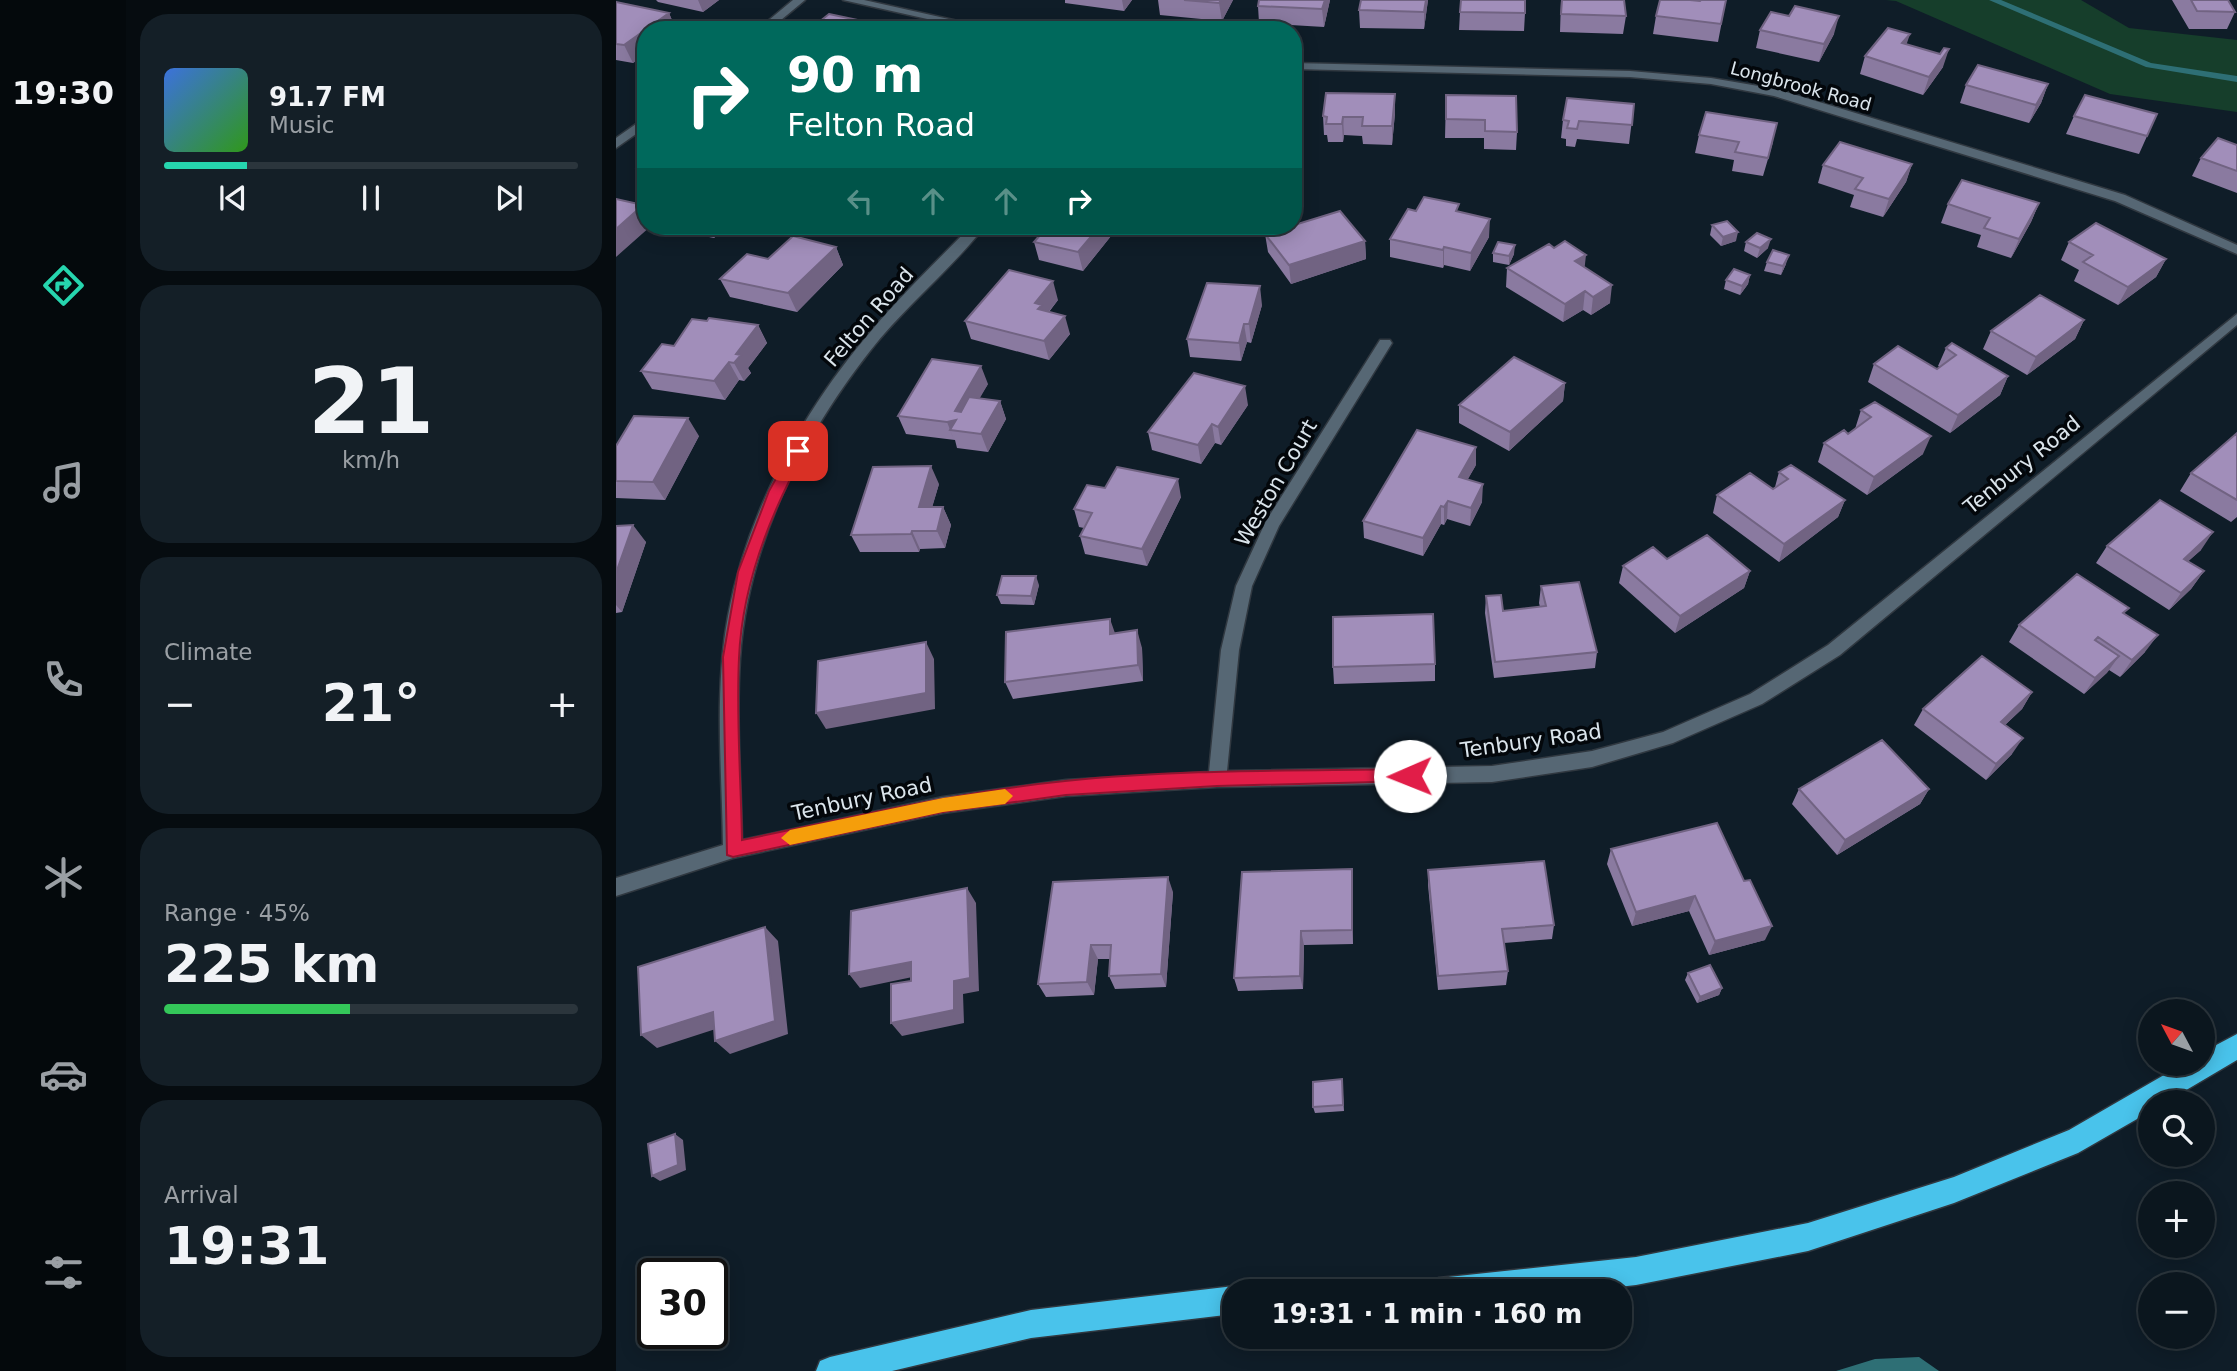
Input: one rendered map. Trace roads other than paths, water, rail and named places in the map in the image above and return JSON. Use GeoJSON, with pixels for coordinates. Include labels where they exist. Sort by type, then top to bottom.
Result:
{"type":"FeatureCollection","features":[{"type":"Feature","properties":{"kind":"highway"},"geometry":{"type":"LineString","coordinates":[[1561,1279],[1636,1271],[1808,1237],[1954,1190],[2078,1140],[2237,1045]]}},
{"type":"Feature","properties":{"kind":"highway"},"geometry":{"type":"LineString","coordinates":[[830,1371],[1031,1324],[1222,1301]]}},
{"type":"Feature","properties":{"kind":"street"},"geometry":{"type":"LineString","coordinates":[[773,21],[800,0]]}},
{"type":"Feature","properties":{"kind":"street"},"geometry":{"type":"LineString","coordinates":[[848,0],[950,21]]}},
{"type":"Feature","properties":{"kind":"street","name":"Longbrook Road"},"geometry":{"type":"LineString","coordinates":[[1302,66],[1630,74],[1710,81],[1776,93],[2120,198],[2237,250]]}},
{"type":"Feature","properties":{"kind":"street"},"geometry":{"type":"LineString","coordinates":[[616,144],[637,128]]}},
{"type":"Feature","properties":{"kind":"street","name":"Felton Road"},"geometry":{"type":"LineString","coordinates":[[733,850],[731,657],[746,572],[776,491],[819,412],[864,349],[970,235]]}},
{"type":"Feature","properties":{"kind":"street","name":"Tenbury Road"},"geometry":{"type":"LineString","coordinates":[[616,887],[733,850],[943,805],[1066,788],[1217,779],[1492,774],[1580,761],[1667,738],[1756,699],[1834,650],[2237,318]]}},
{"type":"Feature","properties":{"kind":"street","name":"Weston Court"},"geometry":{"type":"LineString","coordinates":[[1217,779],[1230,650],[1244,586],[1272,525],[1385,343]]}},
{"type":"Feature","properties":{"kind":"waterway"},"geometry":{"type":"LineString","coordinates":[[1993,0],[2149,65],[2237,79]]}}]}
